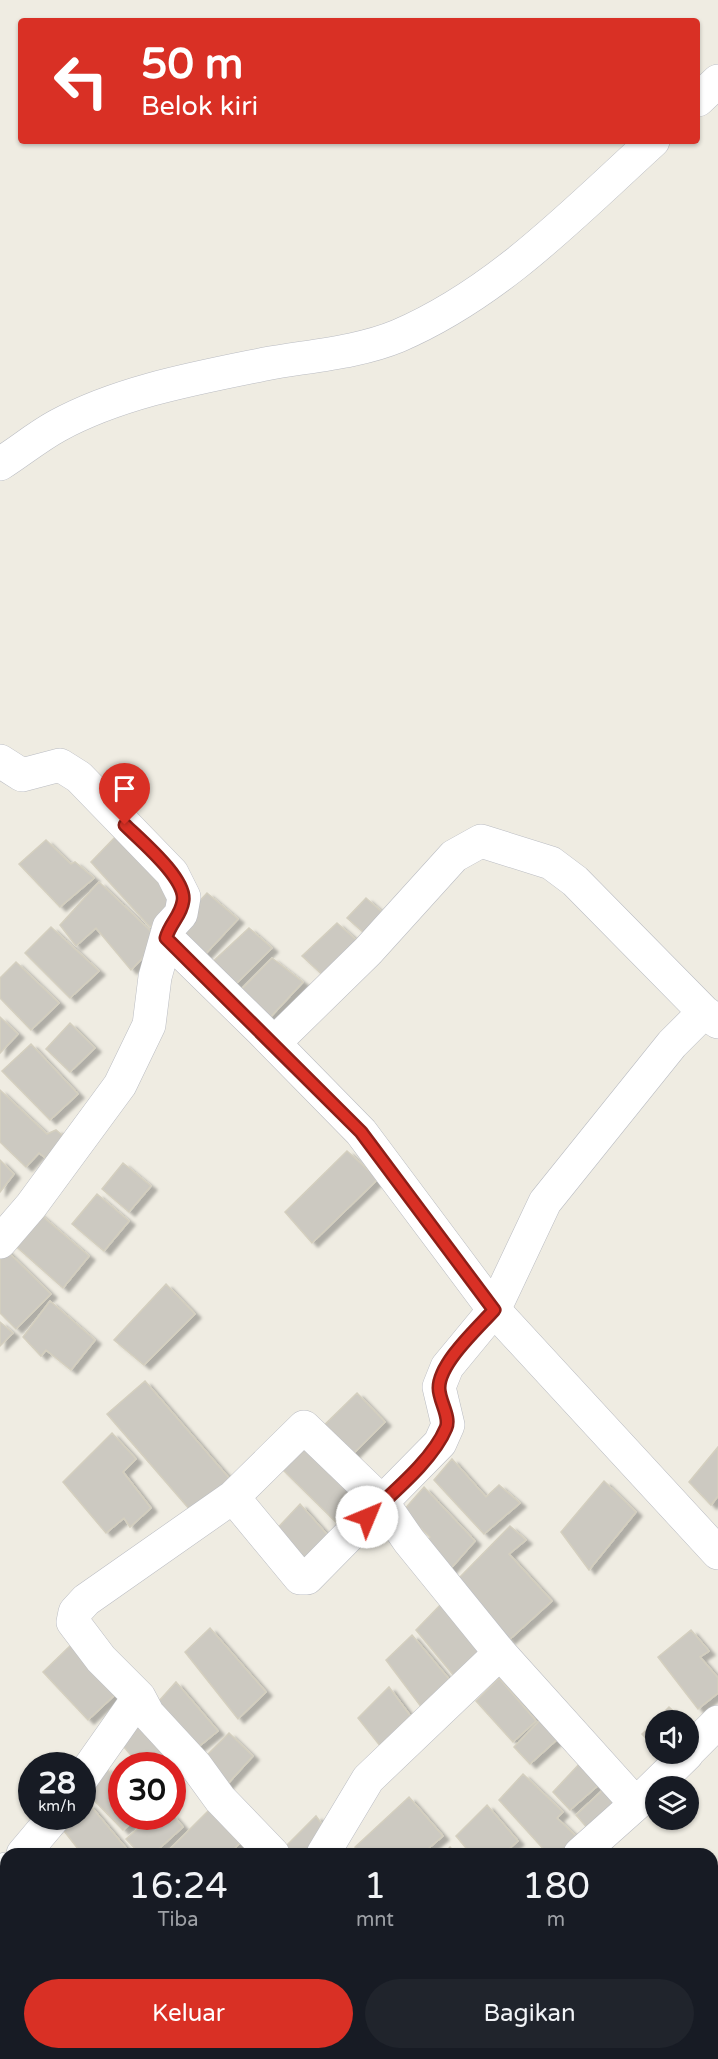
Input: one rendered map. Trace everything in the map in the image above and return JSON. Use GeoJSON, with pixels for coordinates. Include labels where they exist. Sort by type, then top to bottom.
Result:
{"type":"FeatureCollection","features":[{"type":"Feature","properties":{"kind":"street"},"geometry":{"type":"LineString","coordinates":[[700,98],[718,81]]}},
{"type":"Feature","properties":{"kind":"street"},"geometry":{"type":"LineString","coordinates":[[0,464],[57,426],[108,404],[194,381],[367,345],[397,336],[464,300],[533,251],[650,144]]}},
{"type":"Feature","properties":{"kind":"street"},"geometry":{"type":"LineString","coordinates":[[0,761],[22,775],[60,765],[79,777],[172,873],[184,897],[181,914],[169,927],[155,977],[148,1025],[120,1085],[31,1206],[0,1242]]}},
{"type":"Feature","properties":{"kind":"street"},"geometry":{"type":"LineString","coordinates":[[233,1497],[300,1578],[307,1578],[440,1443],[448,1425],[439,1387],[447,1367],[468,1338],[494,1310],[551,1194],[672,1044],[711,1017],[575,881],[551,863],[481,841],[454,856],[368,951],[274,1043]]}},
{"type":"Feature","properties":{"kind":"street"},"geometry":{"type":"LineString","coordinates":[[166,938],[361,1132],[494,1310],[718,1553]]}},
{"type":"Feature","properties":{"kind":"street"},"geometry":{"type":"LineString","coordinates":[[267,1848],[220,1798],[196,1766],[148,1714],[139,1697],[101,1659],[76,1629],[73,1622],[75,1612],[86,1600],[233,1497],[304,1427],[382,1502],[409,1541],[500,1653],[636,1804]]}},
{"type":"Feature","properties":{"kind":"street"},"geometry":{"type":"LineString","coordinates":[[328,1848],[368,1779],[500,1653]]}},
{"type":"Feature","properties":{"kind":"street"},"geometry":{"type":"LineString","coordinates":[[96,1758],[139,1697]]}},
{"type":"Feature","properties":{"kind":"street"},"geometry":{"type":"LineString","coordinates":[[699,1742],[718,1722]]}},
{"type":"Feature","properties":{"kind":"street"},"geometry":{"type":"LineString","coordinates":[[586,1848],[677,1764]]}},
{"type":"Feature","properties":{"kind":"street"},"geometry":{"type":"LineString","coordinates":[[28,1848],[43,1830]]}},
{"type":"Feature","properties":{"kind":"building"},"geometry":{"type":"Polygon","coordinates":[[[116,836],[178,904],[150,927],[91,862],[116,836]]]}},
{"type":"Feature","properties":{"kind":"building"},"geometry":{"type":"Polygon","coordinates":[[[46,840],[71,864],[75,862],[94,878],[60,907],[19,864],[46,840]]]}},
{"type":"Feature","properties":{"kind":"building"},"geometry":{"type":"Polygon","coordinates":[[[99,882],[160,940],[131,970],[96,928],[76,946],[60,925],[99,882]]]}},
{"type":"Feature","properties":{"kind":"building"},"geometry":{"type":"Polygon","coordinates":[[[207,893],[238,919],[199,961],[172,930],[207,893]]]}},
{"type":"Feature","properties":{"kind":"building"},"geometry":{"type":"Polygon","coordinates":[[[366,898],[391,920],[372,940],[347,918],[366,898]]]}},
{"type":"Feature","properties":{"kind":"building"},"geometry":{"type":"Polygon","coordinates":[[[337,923],[362,945],[328,980],[302,956],[337,923]]]}},
{"type":"Feature","properties":{"kind":"building"},"geometry":{"type":"Polygon","coordinates":[[[51,927],[99,971],[70,998],[25,953],[51,927]]]}},
{"type":"Feature","properties":{"kind":"building"},"geometry":{"type":"Polygon","coordinates":[[[249,928],[272,948],[230,990],[208,966],[249,928]]]}},
{"type":"Feature","properties":{"kind":"building"},"geometry":{"type":"Polygon","coordinates":[[[272,958],[303,982],[264,1024],[235,996],[272,958]]]}},
{"type":"Feature","properties":{"kind":"building"},"geometry":{"type":"Polygon","coordinates":[[[16,962],[59,1003],[31,1030],[0,998],[0,978],[16,962]]]}},
{"type":"Feature","properties":{"kind":"building"},"geometry":{"type":"Polygon","coordinates":[[[0,1017],[18,1034],[0,1053],[0,1017]]]}},
{"type":"Feature","properties":{"kind":"building"},"geometry":{"type":"Polygon","coordinates":[[[70,1023],[95,1048],[70,1072],[46,1049],[70,1023]]]}},
{"type":"Feature","properties":{"kind":"building"},"geometry":{"type":"Polygon","coordinates":[[[31,1044],[78,1094],[50,1120],[2,1071],[31,1044]]]}},
{"type":"Feature","properties":{"kind":"building"},"geometry":{"type":"Polygon","coordinates":[[[0,1090],[47,1134],[56,1130],[70,1142],[51,1162],[39,1153],[26,1167],[0,1142],[0,1090]]]}},
{"type":"Feature","properties":{"kind":"building"},"geometry":{"type":"Polygon","coordinates":[[[347,1151],[378,1179],[312,1243],[285,1212],[347,1151]]]}},
{"type":"Feature","properties":{"kind":"building"},"geometry":{"type":"Polygon","coordinates":[[[0,1160],[14,1174],[0,1192],[0,1160]]]}},
{"type":"Feature","properties":{"kind":"building"},"geometry":{"type":"Polygon","coordinates":[[[123,1163],[151,1186],[129,1212],[102,1189],[123,1163]]]}},
{"type":"Feature","properties":{"kind":"building"},"geometry":{"type":"Polygon","coordinates":[[[97,1194],[129,1221],[104,1251],[72,1224],[97,1194]]]}},
{"type":"Feature","properties":{"kind":"building"},"geometry":{"type":"Polygon","coordinates":[[[35,1210],[89,1256],[63,1288],[10,1241],[35,1210]]]}},
{"type":"Feature","properties":{"kind":"building"},"geometry":{"type":"Polygon","coordinates":[[[5,1249],[51,1294],[16,1329],[0,1313],[0,1255],[5,1249]]]}},
{"type":"Feature","properties":{"kind":"building"},"geometry":{"type":"Polygon","coordinates":[[[166,1284],[195,1314],[144,1365],[114,1340],[166,1284]]]}},
{"type":"Feature","properties":{"kind":"building"},"geometry":{"type":"Polygon","coordinates":[[[50,1301],[95,1340],[71,1370],[46,1350],[41,1356],[23,1337],[50,1301]]]}},
{"type":"Feature","properties":{"kind":"building"},"geometry":{"type":"Polygon","coordinates":[[[0,1322],[13,1333],[0,1346],[0,1322]]]}},
{"type":"Feature","properties":{"kind":"building"},"geometry":{"type":"Polygon","coordinates":[[[145,1381],[235,1485],[197,1518],[107,1414],[145,1381]]]}},
{"type":"Feature","properties":{"kind":"building"},"geometry":{"type":"Polygon","coordinates":[[[357,1393],[385,1422],[344,1463],[315,1434],[357,1393]]]}},
{"type":"Feature","properties":{"kind":"building"},"geometry":{"type":"Polygon","coordinates":[[[112,1433],[136,1459],[123,1472],[151,1508],[130,1527],[124,1518],[106,1533],[63,1482],[112,1433]]]}},
{"type":"Feature","properties":{"kind":"building"},"geometry":{"type":"Polygon","coordinates":[[[311,1439],[374,1500],[344,1530],[282,1469],[311,1439]]]}},
{"type":"Feature","properties":{"kind":"building"},"geometry":{"type":"Polygon","coordinates":[[[718,1447],[718,1496],[711,1505],[689,1482],[718,1447]]]}},
{"type":"Feature","properties":{"kind":"building"},"geometry":{"type":"Polygon","coordinates":[[[452,1459],[486,1497],[499,1485],[520,1503],[484,1534],[434,1480],[452,1459]]]}},
{"type":"Feature","properties":{"kind":"building"},"geometry":{"type":"Polygon","coordinates":[[[604,1481],[636,1512],[589,1570],[561,1532],[604,1481]]]}},
{"type":"Feature","properties":{"kind":"building"},"geometry":{"type":"Polygon","coordinates":[[[424,1487],[475,1541],[446,1574],[421,1548],[430,1537],[403,1511],[424,1487]]]}},
{"type":"Feature","properties":{"kind":"building"},"geometry":{"type":"Polygon","coordinates":[[[300,1504],[332,1540],[302,1574],[271,1535],[300,1504]]]}},
{"type":"Feature","properties":{"kind":"building"},"geometry":{"type":"Polygon","coordinates":[[[510,1526],[526,1540],[509,1554],[552,1601],[509,1640],[457,1580],[510,1526]]]}},
{"type":"Feature","properties":{"kind":"building"},"geometry":{"type":"Polygon","coordinates":[[[442,1603],[488,1656],[459,1682],[416,1630],[442,1603]]]}},
{"type":"Feature","properties":{"kind":"building"},"geometry":{"type":"Polygon","coordinates":[[[210,1628],[266,1692],[238,1719],[185,1652],[210,1628]]]}},
{"type":"Feature","properties":{"kind":"building"},"geometry":{"type":"Polygon","coordinates":[[[691,1630],[709,1651],[700,1657],[718,1678],[718,1693],[698,1709],[658,1657],[691,1630]]]}},
{"type":"Feature","properties":{"kind":"building"},"geometry":{"type":"Polygon","coordinates":[[[412,1635],[454,1685],[425,1712],[386,1660],[412,1635]]]}},
{"type":"Feature","properties":{"kind":"building"},"geometry":{"type":"Polygon","coordinates":[[[73,1643],[119,1691],[88,1720],[43,1672],[73,1643]]]}},
{"type":"Feature","properties":{"kind":"building"},"geometry":{"type":"Polygon","coordinates":[[[499,1678],[536,1721],[513,1742],[476,1701],[499,1678]]]}},
{"type":"Feature","properties":{"kind":"building"},"geometry":{"type":"Polygon","coordinates":[[[176,1682],[218,1731],[192,1752],[150,1711],[176,1682]]]}},
{"type":"Feature","properties":{"kind":"building"},"geometry":{"type":"Polygon","coordinates":[[[389,1687],[412,1718],[381,1747],[358,1718],[389,1687]]]}},
{"type":"Feature","properties":{"kind":"building"},"geometry":{"type":"Polygon","coordinates":[[[137,1712],[171,1747],[167,1752],[128,1752],[114,1735],[137,1712]]]}},
{"type":"Feature","properties":{"kind":"building"},"geometry":{"type":"Polygon","coordinates":[[[544,1716],[561,1736],[530,1764],[514,1747],[544,1716]]]}},
{"type":"Feature","properties":{"kind":"building"},"geometry":{"type":"Polygon","coordinates":[[[229,1733],[253,1756],[223,1789],[202,1760],[229,1733]]]}},
{"type":"Feature","properties":{"kind":"building"},"geometry":{"type":"Polygon","coordinates":[[[582,1761],[602,1782],[570,1810],[553,1792],[582,1761]]]}},
{"type":"Feature","properties":{"kind":"building"},"geometry":{"type":"Polygon","coordinates":[[[104,1767],[108,1771],[108,1815],[96,1802],[96,1775],[104,1767]]]}},
{"type":"Feature","properties":{"kind":"building"},"geometry":{"type":"Polygon","coordinates":[[[523,1774],[563,1812],[557,1818],[580,1840],[571,1848],[543,1848],[499,1800],[523,1774]]]}},
{"type":"Feature","properties":{"kind":"building"},"geometry":{"type":"Polygon","coordinates":[[[607,1786],[623,1801],[590,1831],[576,1815],[607,1786]]]}},
{"type":"Feature","properties":{"kind":"building"},"geometry":{"type":"Polygon","coordinates":[[[409,1797],[443,1836],[429,1848],[355,1847],[409,1797]]]}},
{"type":"Feature","properties":{"kind":"building"},"geometry":{"type":"Polygon","coordinates":[[[216,1803],[247,1836],[235,1848],[171,1848],[216,1803]]]}},
{"type":"Feature","properties":{"kind":"building"},"geometry":{"type":"Polygon","coordinates":[[[487,1805],[518,1841],[510,1848],[466,1848],[456,1836],[487,1805]]]}},
{"type":"Feature","properties":{"kind":"building"},"geometry":{"type":"Polygon","coordinates":[[[96,1812],[108,1827],[108,1830],[111,1830],[126,1848],[77,1848],[63,1830],[96,1830],[96,1812]]]}},
{"type":"Feature","properties":{"kind":"building"},"geometry":{"type":"Polygon","coordinates":[[[316,1816],[329,1834],[316,1848],[284,1848],[316,1816]]]}},
{"type":"Feature","properties":{"kind":"building"},"geometry":{"type":"Polygon","coordinates":[[[136,1830],[180,1830],[160,1848],[134,1848],[126,1839],[136,1830]]]}},
{"type":"Feature","properties":{"kind":"route"},"geometry":{"type":"LineString","coordinates":[[125,825],[172,873],[184,897],[181,914],[169,927],[166,938],[361,1132],[494,1310],[468,1338],[447,1367],[439,1387],[448,1425],[440,1443],[367,1517]]}}]}
